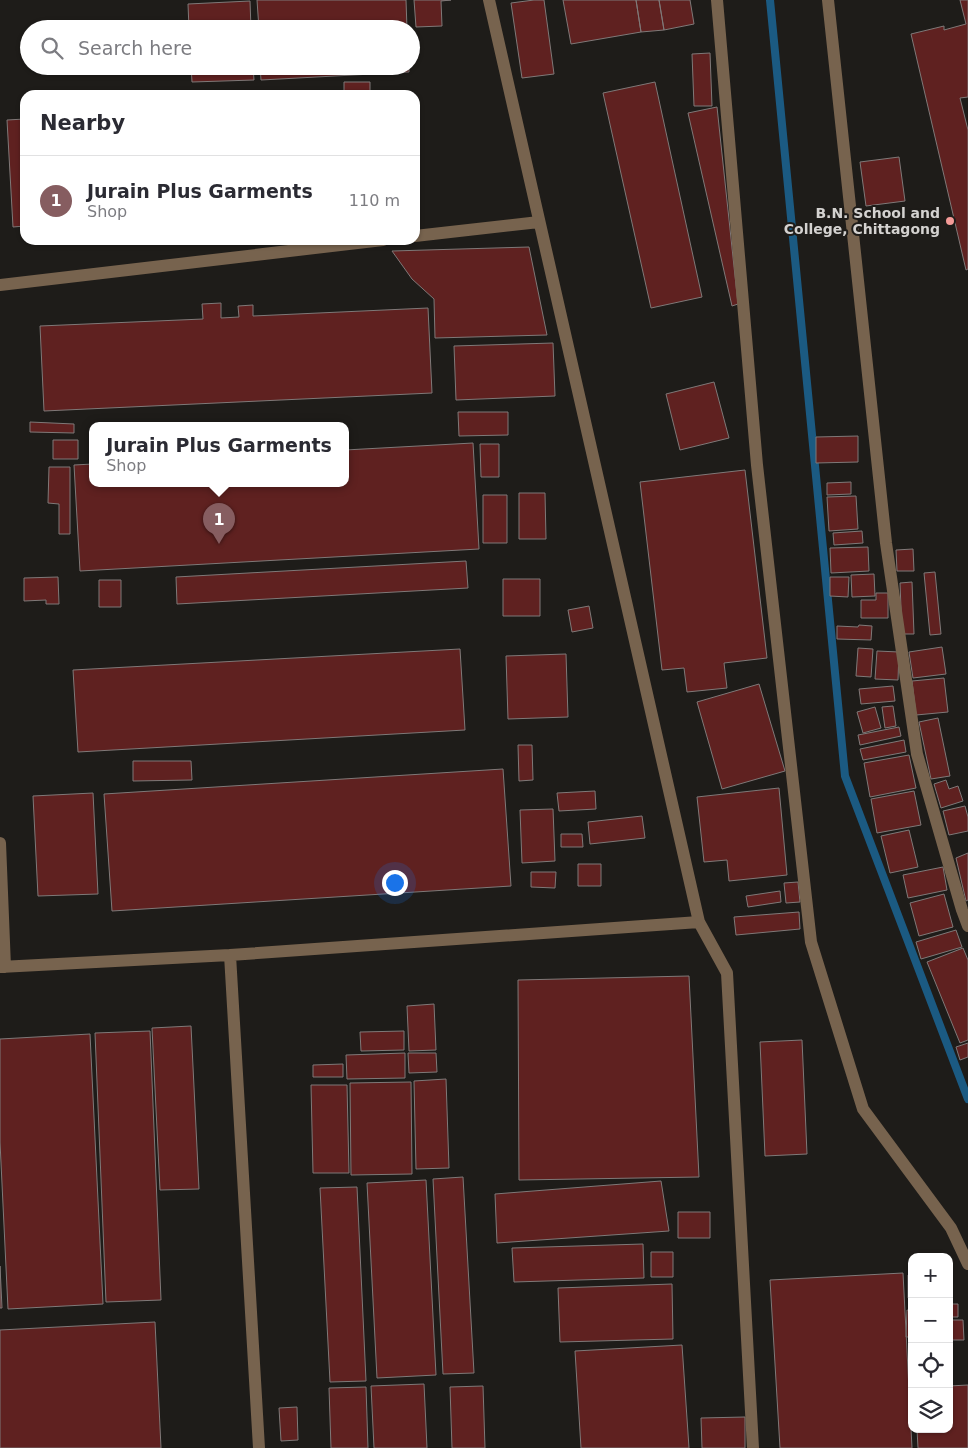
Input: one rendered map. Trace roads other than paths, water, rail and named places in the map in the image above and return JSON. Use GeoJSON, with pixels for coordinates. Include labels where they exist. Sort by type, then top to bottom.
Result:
{"type":"FeatureCollection","features":[{"type":"Feature","properties":{"kind":"street"},"geometry":{"type":"LineString","coordinates":[[489,0],[699,922],[727,973],[752,1448]]}},
{"type":"Feature","properties":{"kind":"street"},"geometry":{"type":"LineString","coordinates":[[717,0],[757,464],[811,942],[863,1109],[951,1228],[968,1264]]}},
{"type":"Feature","properties":{"kind":"street"},"geometry":{"type":"LineString","coordinates":[[828,0],[886,543],[915,744],[959,901],[968,926]]}},
{"type":"Feature","properties":{"kind":"street"},"geometry":{"type":"LineString","coordinates":[[420,235],[539,222]]}},
{"type":"Feature","properties":{"kind":"street"},"geometry":{"type":"LineString","coordinates":[[0,285],[340,245]]}},
{"type":"Feature","properties":{"kind":"street"},"geometry":{"type":"LineString","coordinates":[[0,844],[3,967],[230,955],[699,922]]}},
{"type":"Feature","properties":{"kind":"street"},"geometry":{"type":"LineString","coordinates":[[230,955],[259,1448]]}},
{"type":"Feature","properties":{"kind":"waterway"},"geometry":{"type":"LineString","coordinates":[[770,0],[845,776],[968,1099]]}},
{"type":"Feature","properties":{"kind":"place","name":"B.N. School and College, Chittagong"},"geometry":{"type":"Point","coordinates":[950,221]}},
{"type":"Feature","properties":{"kind":"place","name":"Jurain Plus Garments"},"geometry":{"type":"Point","coordinates":[219,544]}}]}
